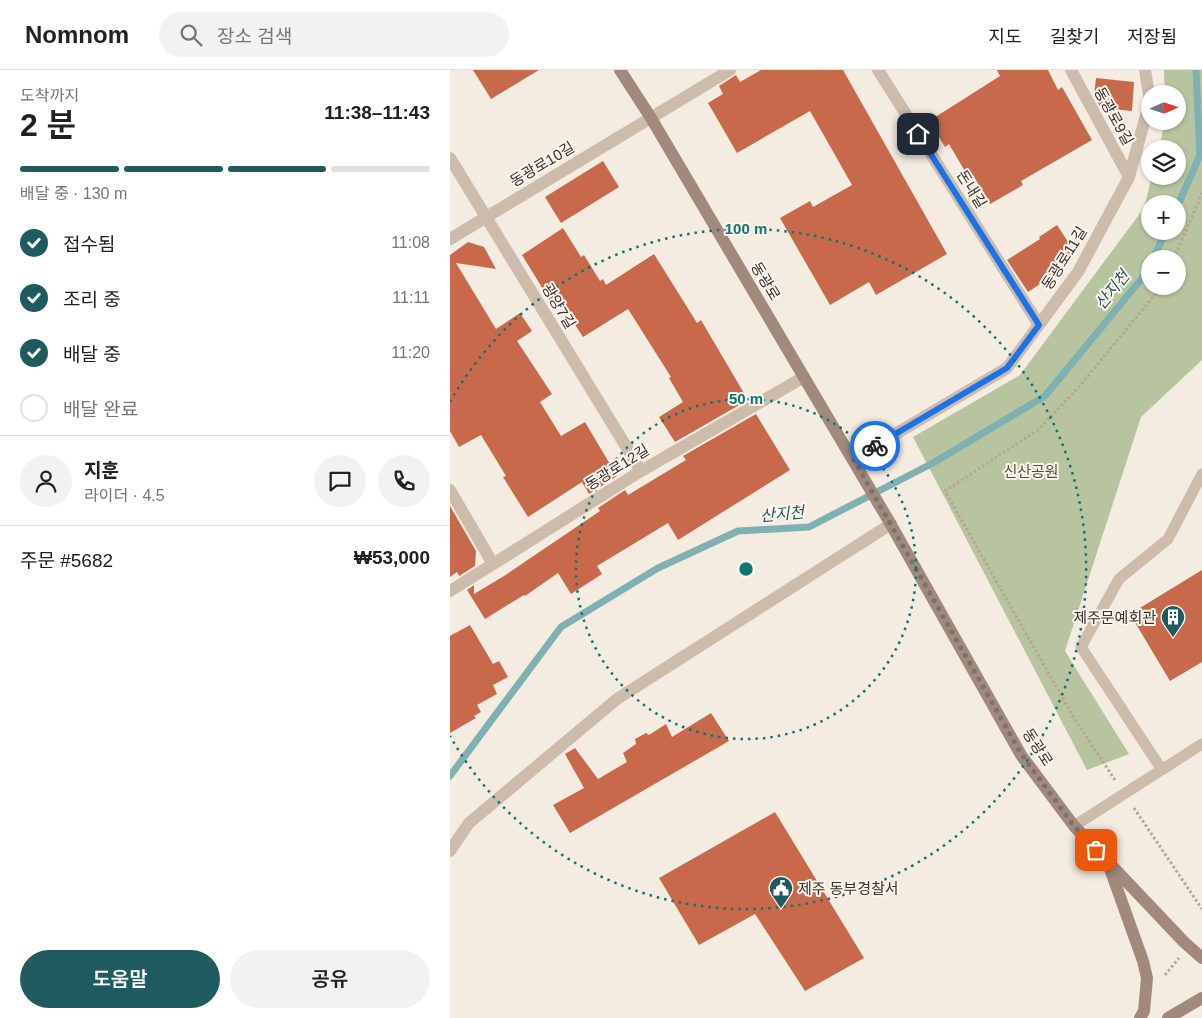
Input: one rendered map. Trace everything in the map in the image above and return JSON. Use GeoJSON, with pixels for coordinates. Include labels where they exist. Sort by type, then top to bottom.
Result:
{"type":"FeatureCollection","features":[{"type":"Feature","properties":{"kind":"main road","name":"동광로"},"geometry":{"type":"LineString","coordinates":[[620,70],[651,118],[890,523],[1022,755],[1074,826],[1188,946],[1202,958]]}},
{"type":"Feature","properties":{"kind":"main road"},"geometry":{"type":"LineString","coordinates":[[1108,862],[1143,961],[1147,978],[1144,1011],[1140,1018]]}},
{"type":"Feature","properties":{"kind":"main road"},"geometry":{"type":"LineString","coordinates":[[1168,1018],[1202,998]]}},
{"type":"Feature","properties":{"kind":"street"},"geometry":{"type":"LineString","coordinates":[[651,118],[730,70]]}},
{"type":"Feature","properties":{"kind":"street","name":"돈내길"},"geometry":{"type":"LineString","coordinates":[[878,70],[1039,325]]}},
{"type":"Feature","properties":{"kind":"street","name":"동광로9길"},"geometry":{"type":"LineString","coordinates":[[1071,70],[1129,177]]}},
{"type":"Feature","properties":{"kind":"street","name":"동광로11길"},"geometry":{"type":"LineString","coordinates":[[853,460],[1007,368],[1078,272],[1129,177],[1150,101],[1145,70]]}},
{"type":"Feature","properties":{"kind":"street","name":"동광로10길"},"geometry":{"type":"LineString","coordinates":[[450,239],[651,118]]}},
{"type":"Feature","properties":{"kind":"street","name":"광양7길"},"geometry":{"type":"LineString","coordinates":[[450,158],[640,471]]}},
{"type":"Feature","properties":{"kind":"street","name":"동광로12길"},"geometry":{"type":"LineString","coordinates":[[450,591],[640,471],[804,377]]}},
{"type":"Feature","properties":{"kind":"street"},"geometry":{"type":"LineString","coordinates":[[450,490],[493,564]]}},
{"type":"Feature","properties":{"kind":"street"},"geometry":{"type":"LineString","coordinates":[[450,850],[469,823],[617,699],[890,523]]}},
{"type":"Feature","properties":{"kind":"lane"},"geometry":{"type":"LineString","coordinates":[[1162,770],[1081,647],[1119,579],[1168,539],[1202,474]]}},
{"type":"Feature","properties":{"kind":"lane"},"geometry":{"type":"LineString","coordinates":[[1074,826],[1202,744]]}},
{"type":"Feature","properties":{"kind":"path"},"geometry":{"type":"LineString","coordinates":[[1178,250],[1202,193]]}},
{"type":"Feature","properties":{"kind":"path"},"geometry":{"type":"LineString","coordinates":[[1155,295],[1079,387],[1038,430],[945,491],[1074,718],[1202,909]]}},
{"type":"Feature","properties":{"kind":"path"},"geometry":{"type":"LineString","coordinates":[[1164,976],[1188,946]]}},
{"type":"Feature","properties":{"kind":"green space","name":"신산공원"},"geometry":{"type":"Polygon","coordinates":[[[1164,70],[1202,70],[1202,360],[1141,417],[1065,651],[1129,754],[1087,770],[913,437],[1020,375],[1141,212],[1141,240],[1186,240],[1186,195],[1147,195],[1150,185],[1186,185],[1186,140],[1161,140],[1163,130],[1186,130],[1186,85],[1165,85],[1164,70]]]}},
{"type":"Feature","properties":{"kind":"building"},"geometry":{"type":"Polygon","coordinates":[[[473,70],[539,70],[491,99],[473,70]]]}},
{"type":"Feature","properties":{"kind":"building"},"geometry":{"type":"Polygon","coordinates":[[[761,70],[843,70],[947,254],[876,295],[869,282],[830,305],[780,218],[810,201],[813,207],[852,185],[810,111],[737,153],[708,103],[723,94],[719,86],[736,75],[740,82],[761,70]]]}},
{"type":"Feature","properties":{"kind":"building"},"geometry":{"type":"Polygon","coordinates":[[[997,70],[1048,70],[1058,90],[1062,87],[1092,140],[1021,181],[1023,185],[990,204],[973,175],[969,178],[949,144],[945,147],[929,121],[1000,76],[997,70]]]}},
{"type":"Feature","properties":{"kind":"building"},"geometry":{"type":"Polygon","coordinates":[[[1096,78],[1134,82],[1132,111],[1101,108],[1094,96],[1096,78]]]}},
{"type":"Feature","properties":{"kind":"building"},"geometry":{"type":"Polygon","coordinates":[[[603,161],[619,187],[561,223],[545,197],[603,161]]]}},
{"type":"Feature","properties":{"kind":"building"},"geometry":{"type":"Polygon","coordinates":[[[1057,225],[1074,251],[1047,269],[1052,276],[1028,292],[1007,260],[1040,239],[1039,237],[1057,225]]]}},
{"type":"Feature","properties":{"kind":"building"},"geometry":{"type":"Polygon","coordinates":[[[563,228],[581,257],[584,255],[600,281],[603,279],[606,285],[654,254],[697,323],[701,320],[748,400],[675,442],[659,417],[683,402],[669,378],[671,377],[628,309],[583,337],[561,303],[554,307],[522,255],[563,228]]]}},
{"type":"Feature","properties":{"kind":"building"},"geometry":{"type":"Polygon","coordinates":[[[468,242],[484,247],[496,269],[456,263],[496,329],[520,313],[532,331],[517,341],[552,394],[540,402],[561,436],[585,422],[617,476],[589,494],[582,482],[528,517],[503,477],[506,476],[481,435],[459,447],[450,431],[450,255],[468,242]]]}},
{"type":"Feature","properties":{"kind":"building"},"geometry":{"type":"Polygon","coordinates":[[[756,414],[790,470],[678,540],[668,523],[597,566],[602,574],[571,594],[558,573],[525,596],[485,619],[467,590],[474,585],[474,594],[504,576],[600,511],[598,508],[625,490],[628,495],[686,460],[683,456],[756,414]]]}},
{"type":"Feature","properties":{"kind":"building"},"geometry":{"type":"Polygon","coordinates":[[[450,506],[476,551],[475,566],[459,576],[457,572],[450,577],[450,506]]]}},
{"type":"Feature","properties":{"kind":"building","name":"제주문예회관"},"geometry":{"type":"Polygon","coordinates":[[[1202,570],[1202,662],[1170,681],[1130,614],[1202,570]]]}},
{"type":"Feature","properties":{"kind":"building"},"geometry":{"type":"Polygon","coordinates":[[[470,625],[493,664],[499,661],[508,677],[493,685],[497,694],[477,705],[481,712],[474,716],[476,718],[450,733],[450,636],[470,625]]]}},
{"type":"Feature","properties":{"kind":"building"},"geometry":{"type":"Polygon","coordinates":[[[711,713],[729,741],[570,833],[553,805],[584,788],[565,754],[575,748],[598,779],[627,762],[623,753],[636,744],[635,739],[646,733],[649,735],[666,724],[672,737],[711,713]]]}},
{"type":"Feature","properties":{"kind":"building"},"geometry":{"type":"Polygon","coordinates":[[[775,812],[864,958],[805,991],[755,914],[699,945],[659,878],[775,812]]]}},
{"type":"Feature","properties":{"kind":"waterway","name":"산지천"},"geometry":{"type":"LineString","coordinates":[[1182,195],[1200,155],[1196,70]]}},
{"type":"Feature","properties":{"kind":"waterway","name":"산지천"},"geometry":{"type":"LineString","coordinates":[[1157,250],[1162,240]]}},
{"type":"Feature","properties":{"kind":"waterway","name":"산지천"},"geometry":{"type":"LineString","coordinates":[[450,776],[561,627],[658,568],[738,531],[809,527],[933,463],[1045,396],[1141,279]]}},
{"type":"Feature","properties":{"kind":"way so far"},"geometry":{"type":"LineString","coordinates":[[875,446],[853,459],[1022,755],[1074,826],[1096,850]]}},
{"type":"Feature","properties":{"kind":"place","name":"제주문예회관"},"geometry":{"type":"Point","coordinates":[1173,638]}},
{"type":"Feature","properties":{"kind":"place","name":"제주 동부경찰서"},"geometry":{"type":"Point","coordinates":[781,909]}},
{"type":"Feature","properties":{"kind":"route"},"geometry":{"type":"LineString","coordinates":[[875,446],[1007,368],[1039,325],[918,134]]}}]}
